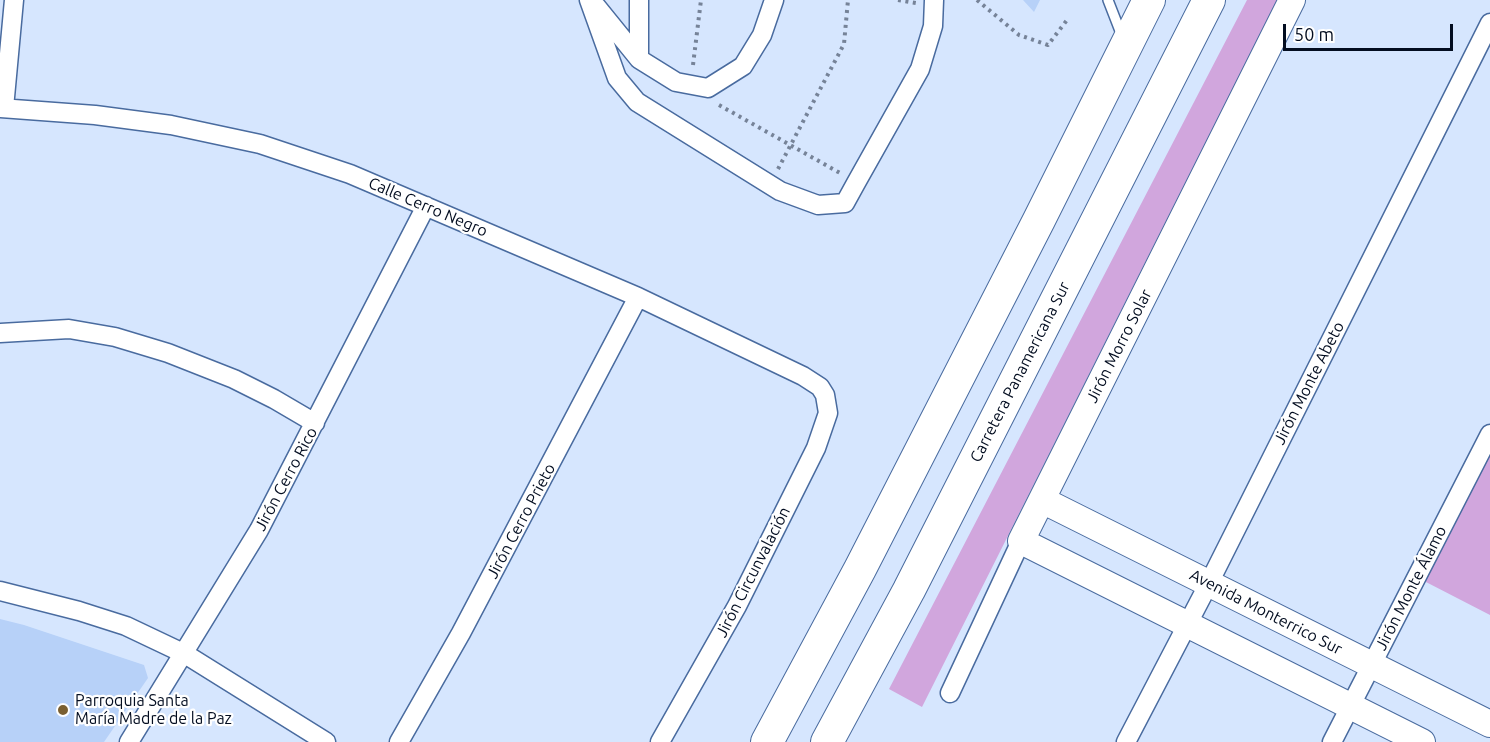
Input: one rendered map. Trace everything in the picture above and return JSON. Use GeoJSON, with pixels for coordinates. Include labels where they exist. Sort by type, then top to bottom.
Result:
{"type":"FeatureCollection","features":[{"type":"Feature","properties":{"kind":"highway"},"geometry":{"type":"LineString","coordinates":[[768,742],[865,559],[1149,0]]}},
{"type":"Feature","properties":{"kind":"highway","name":"Carretera Panamericana Sur"},"geometry":{"type":"LineString","coordinates":[[827,742],[930,548],[1209,0]]}},
{"type":"Feature","properties":{"kind":"street"},"geometry":{"type":"LineString","coordinates":[[2,108],[14,0]]}},
{"type":"Feature","properties":{"kind":"street"},"geometry":{"type":"LineString","coordinates":[[590,0],[639,59],[676,82],[708,88],[743,66],[762,35],[774,0]]}},
{"type":"Feature","properties":{"kind":"street"},"geometry":{"type":"LineString","coordinates":[[590,0],[617,78],[637,102],[780,190],[818,205],[845,203],[921,69],[933,26],[934,0]]}},
{"type":"Feature","properties":{"kind":"street"},"geometry":{"type":"LineString","coordinates":[[639,0],[639,59]]}},
{"type":"Feature","properties":{"kind":"street","name":"Jirón Morro Solar"},"geometry":{"type":"LineString","coordinates":[[950,693],[1021,541],[1292,0]]}},
{"type":"Feature","properties":{"kind":"street","name":"Jirón Monte Abeto"},"geometry":{"type":"LineString","coordinates":[[1126,742],[1209,583],[1490,23]]}},
{"type":"Feature","properties":{"kind":"street","name":"Calle Cerro Negro"},"geometry":{"type":"LineString","coordinates":[[2,108],[95,115],[171,125],[260,144],[350,174],[638,297],[803,376],[820,387],[825,395]]}},
{"type":"Feature","properties":{"kind":"street","name":"Jirón Cerro Rico"},"geometry":{"type":"LineString","coordinates":[[129,742],[260,530],[426,206]]}},
{"type":"Feature","properties":{"kind":"street","name":"Jirón Cerro Prieto"},"geometry":{"type":"LineString","coordinates":[[399,742],[462,633],[638,297]]}},
{"type":"Feature","properties":{"kind":"street"},"geometry":{"type":"LineString","coordinates":[[0,333],[69,329],[115,337],[168,353],[234,379],[315,423]]}},
{"type":"Feature","properties":{"kind":"street","name":"Jirón Circunvalación"},"geometry":{"type":"LineString","coordinates":[[660,742],[737,606],[816,448],[828,413],[825,395]]}},
{"type":"Feature","properties":{"kind":"street","name":"Jirón Monte Álamo"},"geometry":{"type":"LineString","coordinates":[[1332,742],[1490,434]]}},
{"type":"Feature","properties":{"kind":"street","name":"Avenida Monterrico Sur"},"geometry":{"type":"LineString","coordinates":[[1042,500],[1490,723]]}},
{"type":"Feature","properties":{"kind":"street"},"geometry":{"type":"LineString","coordinates":[[1021,541],[1422,742]]}},
{"type":"Feature","properties":{"kind":"street"},"geometry":{"type":"LineString","coordinates":[[0,591],[79,611],[126,626],[185,654],[326,742]]}},
{"type":"Feature","properties":{"kind":"lane"},"geometry":{"type":"LineString","coordinates":[[1108,0],[1126,46]]}},
{"type":"Feature","properties":{"kind":"path"},"geometry":{"type":"LineString","coordinates":[[690,85],[701,0]]}},
{"type":"Feature","properties":{"kind":"path"},"geometry":{"type":"LineString","coordinates":[[770,184],[844,44],[848,0]]}},
{"type":"Feature","properties":{"kind":"path"},"geometry":{"type":"LineString","coordinates":[[977,0],[1019,35],[1048,45],[1067,20]]}},
{"type":"Feature","properties":{"kind":"path"},"geometry":{"type":"LineString","coordinates":[[723,78],[718,104],[856,183]]}},
{"type":"Feature","properties":{"kind":"shaded area"},"geometry":{"type":"Polygon","coordinates":[[[1247,0],[1277,0],[922,707],[889,689],[1247,0]]]}},
{"type":"Feature","properties":{"kind":"shaded area"},"geometry":{"type":"Polygon","coordinates":[[[1490,453],[1490,615],[1424,581],[1490,453]]]}},
{"type":"Feature","properties":{"kind":"building"},"geometry":{"type":"Polygon","coordinates":[[[1023,0],[1040,0],[1034,12],[1023,0]]]}},
{"type":"Feature","properties":{"kind":"building","name":"Parroquia Santa María Madre de la Paz"},"geometry":{"type":"Polygon","coordinates":[[[0,619],[144,665],[148,678],[104,742],[0,742],[0,619]]]}},
{"type":"Feature","properties":{"kind":"place","name":"Parroquia Santa María Madre de la Paz"},"geometry":{"type":"Point","coordinates":[63,710]}}]}
